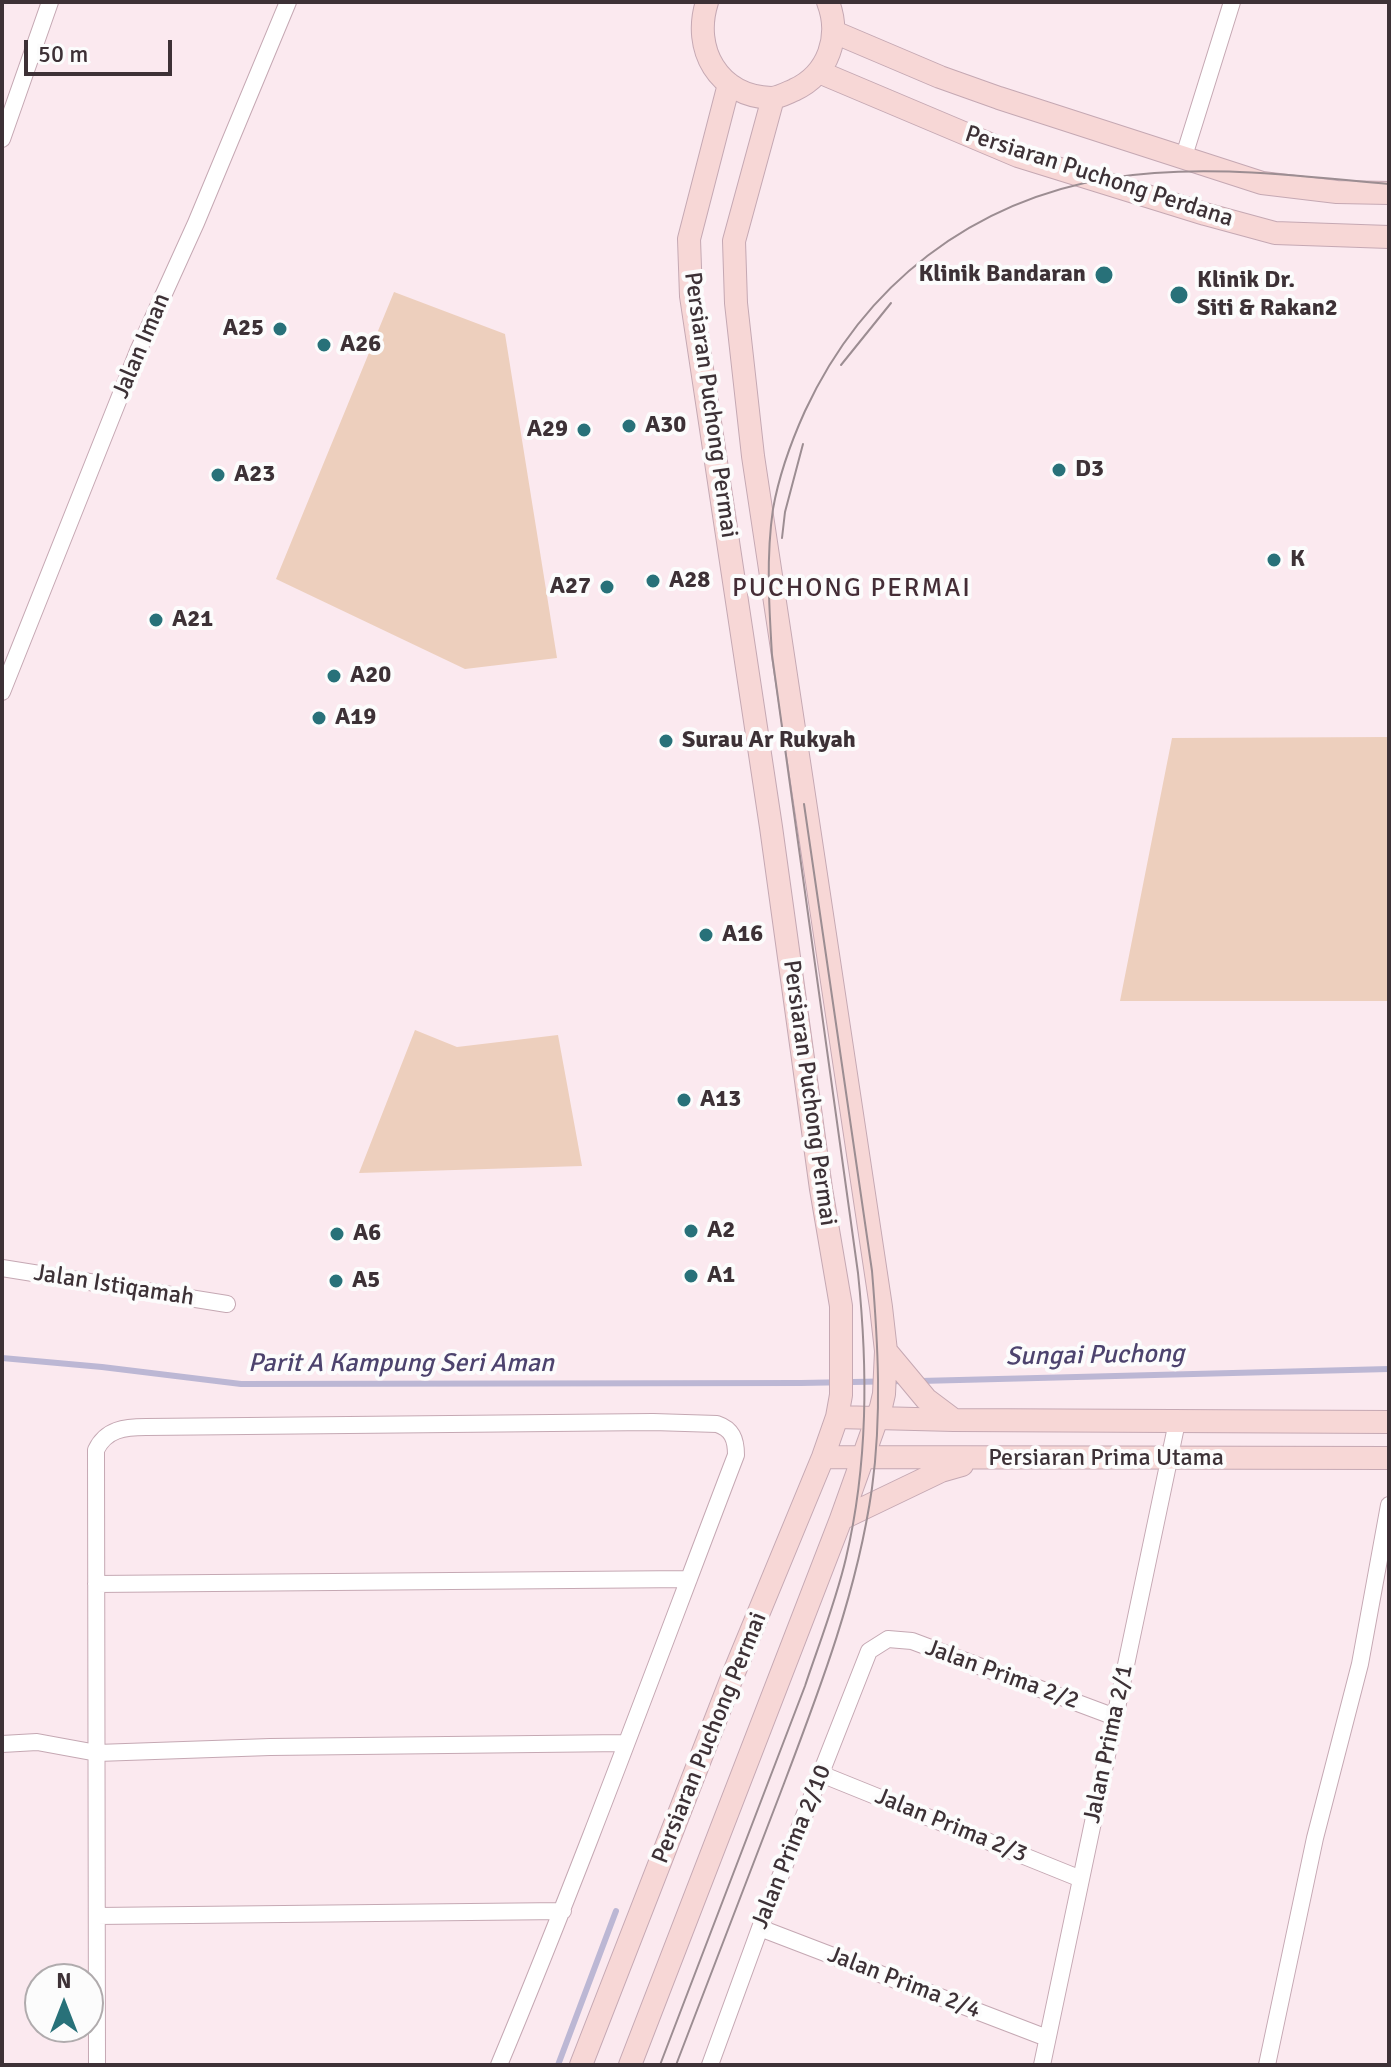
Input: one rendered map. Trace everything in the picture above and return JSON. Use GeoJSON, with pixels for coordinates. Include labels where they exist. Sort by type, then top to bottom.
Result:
{"type":"FeatureCollection","features":[{"type":"Feature","properties":{"kind":"main road"},"geometry":{"type":"LineString","coordinates":[[707,2],[701,37],[706,55],[716,71],[729,84],[746,92],[773,98],[804,85],[819,72],[830,53],[834,32],[828,2]]}},
{"type":"Feature","properties":{"kind":"main road","name":"Persiaran Puchong Perdana"},"geometry":{"type":"LineString","coordinates":[[834,32],[940,77],[999,98],[1262,183],[1337,192],[1389,193]]}},
{"type":"Feature","properties":{"kind":"main road","name":"Persiaran Puchong Perdana"},"geometry":{"type":"LineString","coordinates":[[819,72],[1018,156],[1205,214],[1275,233],[1389,237]]}},
{"type":"Feature","properties":{"kind":"main road","name":"Persiaran Puchong Permai"},"geometry":{"type":"LineString","coordinates":[[581,2065],[733,1675],[823,1457],[839,1406],[841,1306],[821,1189],[767,796],[691,296],[689,239],[729,84]]}},
{"type":"Feature","properties":{"kind":"main road","name":"Persiaran Puchong Permai"},"geometry":{"type":"LineString","coordinates":[[630,2065],[841,1519],[884,1394],[886,1351],[881,1307],[753,456],[736,303],[734,241],[773,98]]}},
{"type":"Feature","properties":{"kind":"main road"},"geometry":{"type":"LineString","coordinates":[[886,1351],[926,1399],[954,1420]]}},
{"type":"Feature","properties":{"kind":"main road","name":"Persiaran Prima Utama"},"geometry":{"type":"LineString","coordinates":[[839,1406],[876,1419],[1389,1422]]}},
{"type":"Feature","properties":{"kind":"main road","name":"Persiaran Prima Utama"},"geometry":{"type":"LineString","coordinates":[[823,1457],[1389,1458]]}},
{"type":"Feature","properties":{"kind":"main road"},"geometry":{"type":"LineString","coordinates":[[841,1519],[941,1471],[982,1459]]}},
{"type":"Feature","properties":{"kind":"street"},"geometry":{"type":"LineString","coordinates":[[2,139],[50,2]]}},
{"type":"Feature","properties":{"kind":"street","name":"Jalan Iman"},"geometry":{"type":"LineString","coordinates":[[2,692],[138,351],[196,223],[288,2]]}},
{"type":"Feature","properties":{"kind":"street"},"geometry":{"type":"LineString","coordinates":[[1184,156],[1232,2]]}},
{"type":"Feature","properties":{"kind":"street","name":"Jalan Istiqamah"},"geometry":{"type":"LineString","coordinates":[[2,1268],[227,1304]]}},
{"type":"Feature","properties":{"kind":"street"},"geometry":{"type":"LineString","coordinates":[[97,2065],[96,1450],[101,1439],[119,1429],[653,1422],[717,1424],[727,1428],[736,1441],[736,1455],[563,1911],[499,2065]]}},
{"type":"Feature","properties":{"kind":"street","name":"Jalan Prima 2/1"},"geometry":{"type":"LineString","coordinates":[[1042,2065],[1177,1422]]}},
{"type":"Feature","properties":{"kind":"street"},"geometry":{"type":"LineString","coordinates":[[1267,2065],[1315,1838],[1360,1664],[1389,1505]]}},
{"type":"Feature","properties":{"kind":"street"},"geometry":{"type":"LineString","coordinates":[[96,1584],[689,1579]]}},
{"type":"Feature","properties":{"kind":"street","name":"Jalan Prima 2/2"},"geometry":{"type":"LineString","coordinates":[[888,1639],[912,1641],[1115,1717]]}},
{"type":"Feature","properties":{"kind":"street","name":"Jalan Prima 2/10"},"geometry":{"type":"LineString","coordinates":[[710,2065],[760,1928],[869,1651],[888,1639]]}},
{"type":"Feature","properties":{"kind":"street"},"geometry":{"type":"LineString","coordinates":[[2,1744],[37,1742],[97,1753],[270,1747],[625,1743]]}},
{"type":"Feature","properties":{"kind":"street","name":"Jalan Prima 2/3"},"geometry":{"type":"LineString","coordinates":[[821,1774],[1081,1879]]}},
{"type":"Feature","properties":{"kind":"street"},"geometry":{"type":"LineString","coordinates":[[97,1916],[563,1911]]}},
{"type":"Feature","properties":{"kind":"street","name":"Jalan Prima 2/4"},"geometry":{"type":"LineString","coordinates":[[760,1928],[1047,2038]]}},
{"type":"Feature","properties":{"kind":"shaded area"},"geometry":{"type":"Polygon","coordinates":[[[394,292],[505,334],[557,658],[465,669],[276,579],[394,292]]]}},
{"type":"Feature","properties":{"kind":"shaded area"},"geometry":{"type":"Polygon","coordinates":[[[1389,737],[1389,1001],[1120,1001],[1172,738],[1389,737]]]}},
{"type":"Feature","properties":{"kind":"shaded area"},"geometry":{"type":"Polygon","coordinates":[[[415,1030],[457,1047],[558,1035],[582,1166],[359,1173],[415,1030]]]}},
{"type":"Feature","properties":{"kind":"waterway","name":"Parit A Kampung Seri Aman"},"geometry":{"type":"LineString","coordinates":[[2,1358],[241,1384],[905,1381]]}},
{"type":"Feature","properties":{"kind":"waterway","name":"Sungai Puchong"},"geometry":{"type":"LineString","coordinates":[[920,1381],[1389,1369]]}},
{"type":"Feature","properties":{"kind":"waterway","name":"Sungai Puchong"},"geometry":{"type":"LineString","coordinates":[[558,2065],[616,1911]]}},
{"type":"Feature","properties":{"kind":"tram line"},"geometry":{"type":"LineString","coordinates":[[660,2065],[805,1686],[832,1606],[853,1523],[862,1452],[864,1381],[858,1273],[772,655],[769,545],[773,509],[795,435],[829,365],[858,324],[891,288],[928,256],[968,228],[1012,206],[1060,189],[1110,178],[1179,171],[1250,172],[1389,184]]}},
{"type":"Feature","properties":{"kind":"tram line"},"geometry":{"type":"LineString","coordinates":[[841,365],[891,303]]}},
{"type":"Feature","properties":{"kind":"tram line"},"geometry":{"type":"LineString","coordinates":[[782,538],[785,512],[803,444]]}},
{"type":"Feature","properties":{"kind":"tram line"},"geometry":{"type":"LineString","coordinates":[[676,2065],[835,1643],[857,1566],[875,1461],[878,1379],[872,1271],[804,804]]}},
{"type":"Feature","properties":{"kind":"place","name":"Klinik Bandaran"},"geometry":{"type":"Point","coordinates":[1104,275]}},
{"type":"Feature","properties":{"kind":"place","name":"Klinik Dr. Siti & Rakan2"},"geometry":{"type":"Point","coordinates":[1179,295]}},
{"type":"Feature","properties":{"kind":"place","name":"A25"},"geometry":{"type":"Point","coordinates":[280,329]}},
{"type":"Feature","properties":{"kind":"place","name":"A26"},"geometry":{"type":"Point","coordinates":[324,345]}},
{"type":"Feature","properties":{"kind":"place","name":"A30"},"geometry":{"type":"Point","coordinates":[629,426]}},
{"type":"Feature","properties":{"kind":"place","name":"A29"},"geometry":{"type":"Point","coordinates":[584,430]}},
{"type":"Feature","properties":{"kind":"place","name":"D3"},"geometry":{"type":"Point","coordinates":[1059,470]}},
{"type":"Feature","properties":{"kind":"place","name":"A23"},"geometry":{"type":"Point","coordinates":[218,475]}},
{"type":"Feature","properties":{"kind":"place","name":"K"},"geometry":{"type":"Point","coordinates":[1274,560]}},
{"type":"Feature","properties":{"kind":"place","name":"A28"},"geometry":{"type":"Point","coordinates":[653,581]}},
{"type":"Feature","properties":{"kind":"place","name":"A27"},"geometry":{"type":"Point","coordinates":[607,587]}},
{"type":"Feature","properties":{"kind":"place","name":"A21"},"geometry":{"type":"Point","coordinates":[156,620]}},
{"type":"Feature","properties":{"kind":"place","name":"A20"},"geometry":{"type":"Point","coordinates":[334,676]}},
{"type":"Feature","properties":{"kind":"place","name":"A19"},"geometry":{"type":"Point","coordinates":[319,718]}},
{"type":"Feature","properties":{"kind":"place","name":"Surau Ar Rukyah"},"geometry":{"type":"Point","coordinates":[666,741]}},
{"type":"Feature","properties":{"kind":"place","name":"A16"},"geometry":{"type":"Point","coordinates":[706,935]}},
{"type":"Feature","properties":{"kind":"place","name":"A13"},"geometry":{"type":"Point","coordinates":[684,1100]}},
{"type":"Feature","properties":{"kind":"place","name":"A2"},"geometry":{"type":"Point","coordinates":[691,1231]}},
{"type":"Feature","properties":{"kind":"place","name":"A6"},"geometry":{"type":"Point","coordinates":[337,1234]}},
{"type":"Feature","properties":{"kind":"place","name":"A1"},"geometry":{"type":"Point","coordinates":[691,1276]}},
{"type":"Feature","properties":{"kind":"place","name":"A5"},"geometry":{"type":"Point","coordinates":[336,1281]}},
{"type":"Feature","properties":{"kind":"district","name":"PUCHONG PERMAI"},"geometry":{"type":"Point","coordinates":[852,589]}}]}
